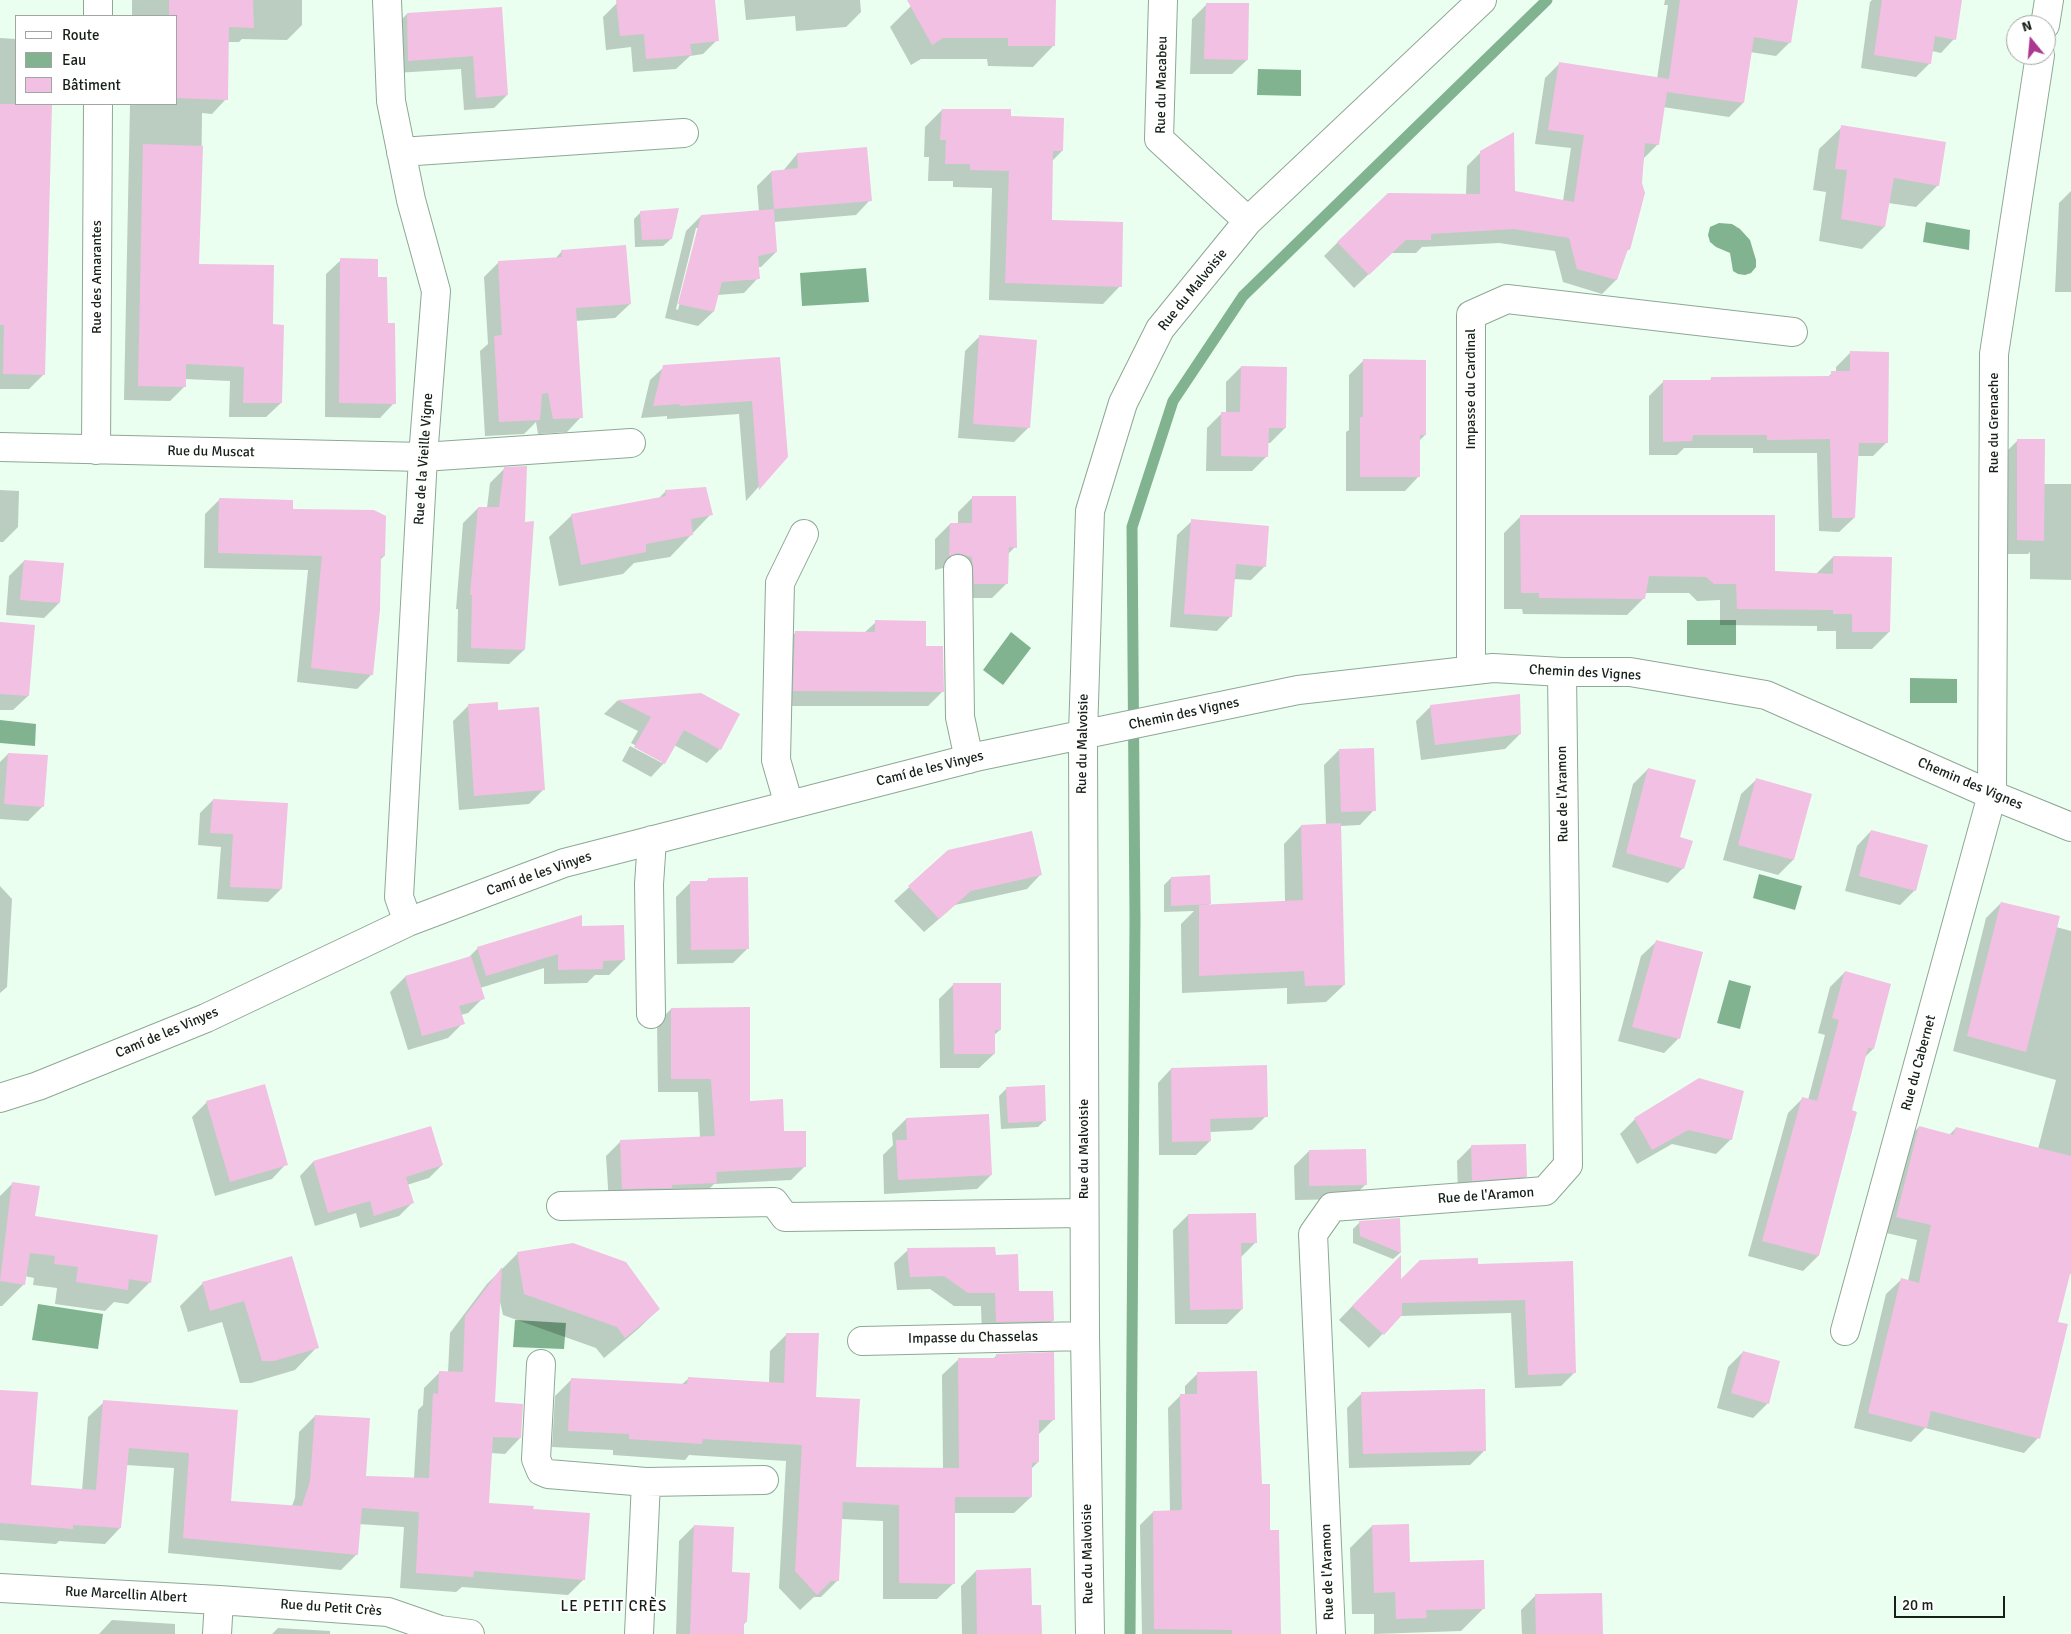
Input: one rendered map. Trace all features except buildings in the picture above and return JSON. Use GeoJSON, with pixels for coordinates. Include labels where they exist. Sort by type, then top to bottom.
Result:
{"type":"FeatureCollection","features":[{"type":"Feature","properties":{"kind":"street"},"geometry":{"type":"LineString","coordinates":[[98,0],[98,15]]}},
{"type":"Feature","properties":{"kind":"street","name":"Rue de la Vieille Vigne"},"geometry":{"type":"LineString","coordinates":[[386,0],[391,101],[412,200],[436,291],[423,457],[399,897],[408,922]]}},
{"type":"Feature","properties":{"kind":"street","name":"Rue du Macabeu"},"geometry":{"type":"LineString","coordinates":[[1163,0],[1159,139],[1248,221]]}},
{"type":"Feature","properties":{"kind":"street","name":"Rue du Malvoisie"},"geometry":{"type":"LineString","coordinates":[[1090,1634],[1084,1213],[1094,733],[1090,511],[1123,403],[1160,328],[1248,221],[1482,0]]}},
{"type":"Feature","properties":{"kind":"street"},"geometry":{"type":"LineString","coordinates":[[2047,15],[2049,0]]}},
{"type":"Feature","properties":{"kind":"street","name":"Rue du Grenache"},"geometry":{"type":"LineString","coordinates":[[1992,795],[1994,354],[2038,65]]}},
{"type":"Feature","properties":{"kind":"street","name":"Rue des Amarantes"},"geometry":{"type":"LineString","coordinates":[[96,450],[98,105]]}},
{"type":"Feature","properties":{"kind":"street"},"geometry":{"type":"LineString","coordinates":[[401,152],[684,133]]}},
{"type":"Feature","properties":{"kind":"street","name":"Impasse du Cardinal"},"geometry":{"type":"LineString","coordinates":[[1471,670],[1472,315],[1507,299],[1793,332]]}},
{"type":"Feature","properties":{"kind":"street","name":"Rue du Muscat"},"geometry":{"type":"LineString","coordinates":[[0,447],[423,457],[631,443]]}},
{"type":"Feature","properties":{"kind":"street"},"geometry":{"type":"LineString","coordinates":[[789,805],[776,760],[780,583],[804,534]]}},
{"type":"Feature","properties":{"kind":"street"},"geometry":{"type":"LineString","coordinates":[[958,569],[960,718],[969,759]]}},
{"type":"Feature","properties":{"kind":"street","name":"Chemin des Vignes"},"geometry":{"type":"LineString","coordinates":[[1094,733],[1298,690],[1471,670],[1492,668],[1562,672],[1630,672],[1766,695],[1992,795],[2071,826]]}},
{"type":"Feature","properties":{"kind":"street","name":"Rue de l'Aramon"},"geometry":{"type":"LineString","coordinates":[[1331,1634],[1313,1234],[1332,1207],[1545,1191],[1568,1165],[1562,672]]}},
{"type":"Feature","properties":{"kind":"street","name":"Camí de les Vinyes"},"geometry":{"type":"LineString","coordinates":[[0,1098],[38,1086],[206,1018],[408,922],[564,863],[969,759],[1094,733]]}},
{"type":"Feature","properties":{"kind":"street","name":"Rue du Cabernet"},"geometry":{"type":"LineString","coordinates":[[1845,1331],[1992,795]]}},
{"type":"Feature","properties":{"kind":"street"},"geometry":{"type":"LineString","coordinates":[[651,1014],[649,884],[652,840]]}},
{"type":"Feature","properties":{"kind":"street"},"geometry":{"type":"LineString","coordinates":[[561,1206],[774,1202],[785,1217],[1084,1213]]}},
{"type":"Feature","properties":{"kind":"street","name":"Impasse du Chasselas"},"geometry":{"type":"LineString","coordinates":[[862,1341],[1085,1336]]}},
{"type":"Feature","properties":{"kind":"street"},"geometry":{"type":"LineString","coordinates":[[541,1364],[536,1459],[540,1471],[548,1474],[646,1482],[764,1480]]}},
{"type":"Feature","properties":{"kind":"street"},"geometry":{"type":"LineString","coordinates":[[639,1634],[646,1482]]}},
{"type":"Feature","properties":{"kind":"street","name":"Rue Marcellin Albert"},"geometry":{"type":"LineString","coordinates":[[0,1588],[219,1600]]}},
{"type":"Feature","properties":{"kind":"street"},"geometry":{"type":"LineString","coordinates":[[217,1634],[219,1600]]}},
{"type":"Feature","properties":{"kind":"street","name":"Rue du Petit Crès"},"geometry":{"type":"LineString","coordinates":[[219,1600],[388,1612],[440,1630],[470,1634]]}},
{"type":"Feature","properties":{"kind":"water"},"geometry":{"type":"Polygon","coordinates":[[[1258,69],[1301,70],[1301,96],[1257,95],[1258,69]]]}},
{"type":"Feature","properties":{"kind":"water"},"geometry":{"type":"Polygon","coordinates":[[[1926,222],[1970,230],[1969,250],[1923,242],[1926,222]]]}},
{"type":"Feature","properties":{"kind":"water"},"geometry":{"type":"Polygon","coordinates":[[[1719,223],[1732,224],[1740,229],[1750,240],[1756,260],[1756,267],[1751,273],[1745,275],[1733,271],[1730,253],[1710,242],[1708,235],[1710,227],[1719,223]]]}},
{"type":"Feature","properties":{"kind":"water"},"geometry":{"type":"Polygon","coordinates":[[[866,268],[869,302],[802,306],[800,273],[866,268]]]}},
{"type":"Feature","properties":{"kind":"water"},"geometry":{"type":"Polygon","coordinates":[[[1687,620],[1736,620],[1736,645],[1687,645],[1687,620]]]}},
{"type":"Feature","properties":{"kind":"water"},"geometry":{"type":"Polygon","coordinates":[[[1011,632],[1031,648],[1003,685],[983,670],[1011,632]]]}},
{"type":"Feature","properties":{"kind":"water"},"geometry":{"type":"Polygon","coordinates":[[[1910,678],[1957,679],[1957,703],[1910,703],[1910,678]]]}},
{"type":"Feature","properties":{"kind":"water"},"geometry":{"type":"Polygon","coordinates":[[[0,720],[36,724],[35,746],[0,743],[0,720]]]}},
{"type":"Feature","properties":{"kind":"water"},"geometry":{"type":"Polygon","coordinates":[[[1759,874],[1802,886],[1795,910],[1753,898],[1759,874]]]}},
{"type":"Feature","properties":{"kind":"water"},"geometry":{"type":"Polygon","coordinates":[[[1729,980],[1751,986],[1740,1029],[1717,1023],[1729,980]]]}},
{"type":"Feature","properties":{"kind":"water"},"geometry":{"type":"Polygon","coordinates":[[[38,1304],[103,1314],[98,1349],[32,1340],[38,1304]]]}},
{"type":"Feature","properties":{"kind":"water"},"geometry":{"type":"Polygon","coordinates":[[[515,1320],[566,1323],[564,1349],[513,1347],[515,1320]]]}},
{"type":"Feature","properties":{"kind":"waterway"},"geometry":{"type":"LineString","coordinates":[[1130,1634],[1135,919],[1132,527],[1173,401],[1243,296],[1547,0]]}},
{"type":"Feature","properties":{"kind":"district","name":"LE PETIT CRÈS"},"geometry":{"type":"Point","coordinates":[614,1607]}}]}
